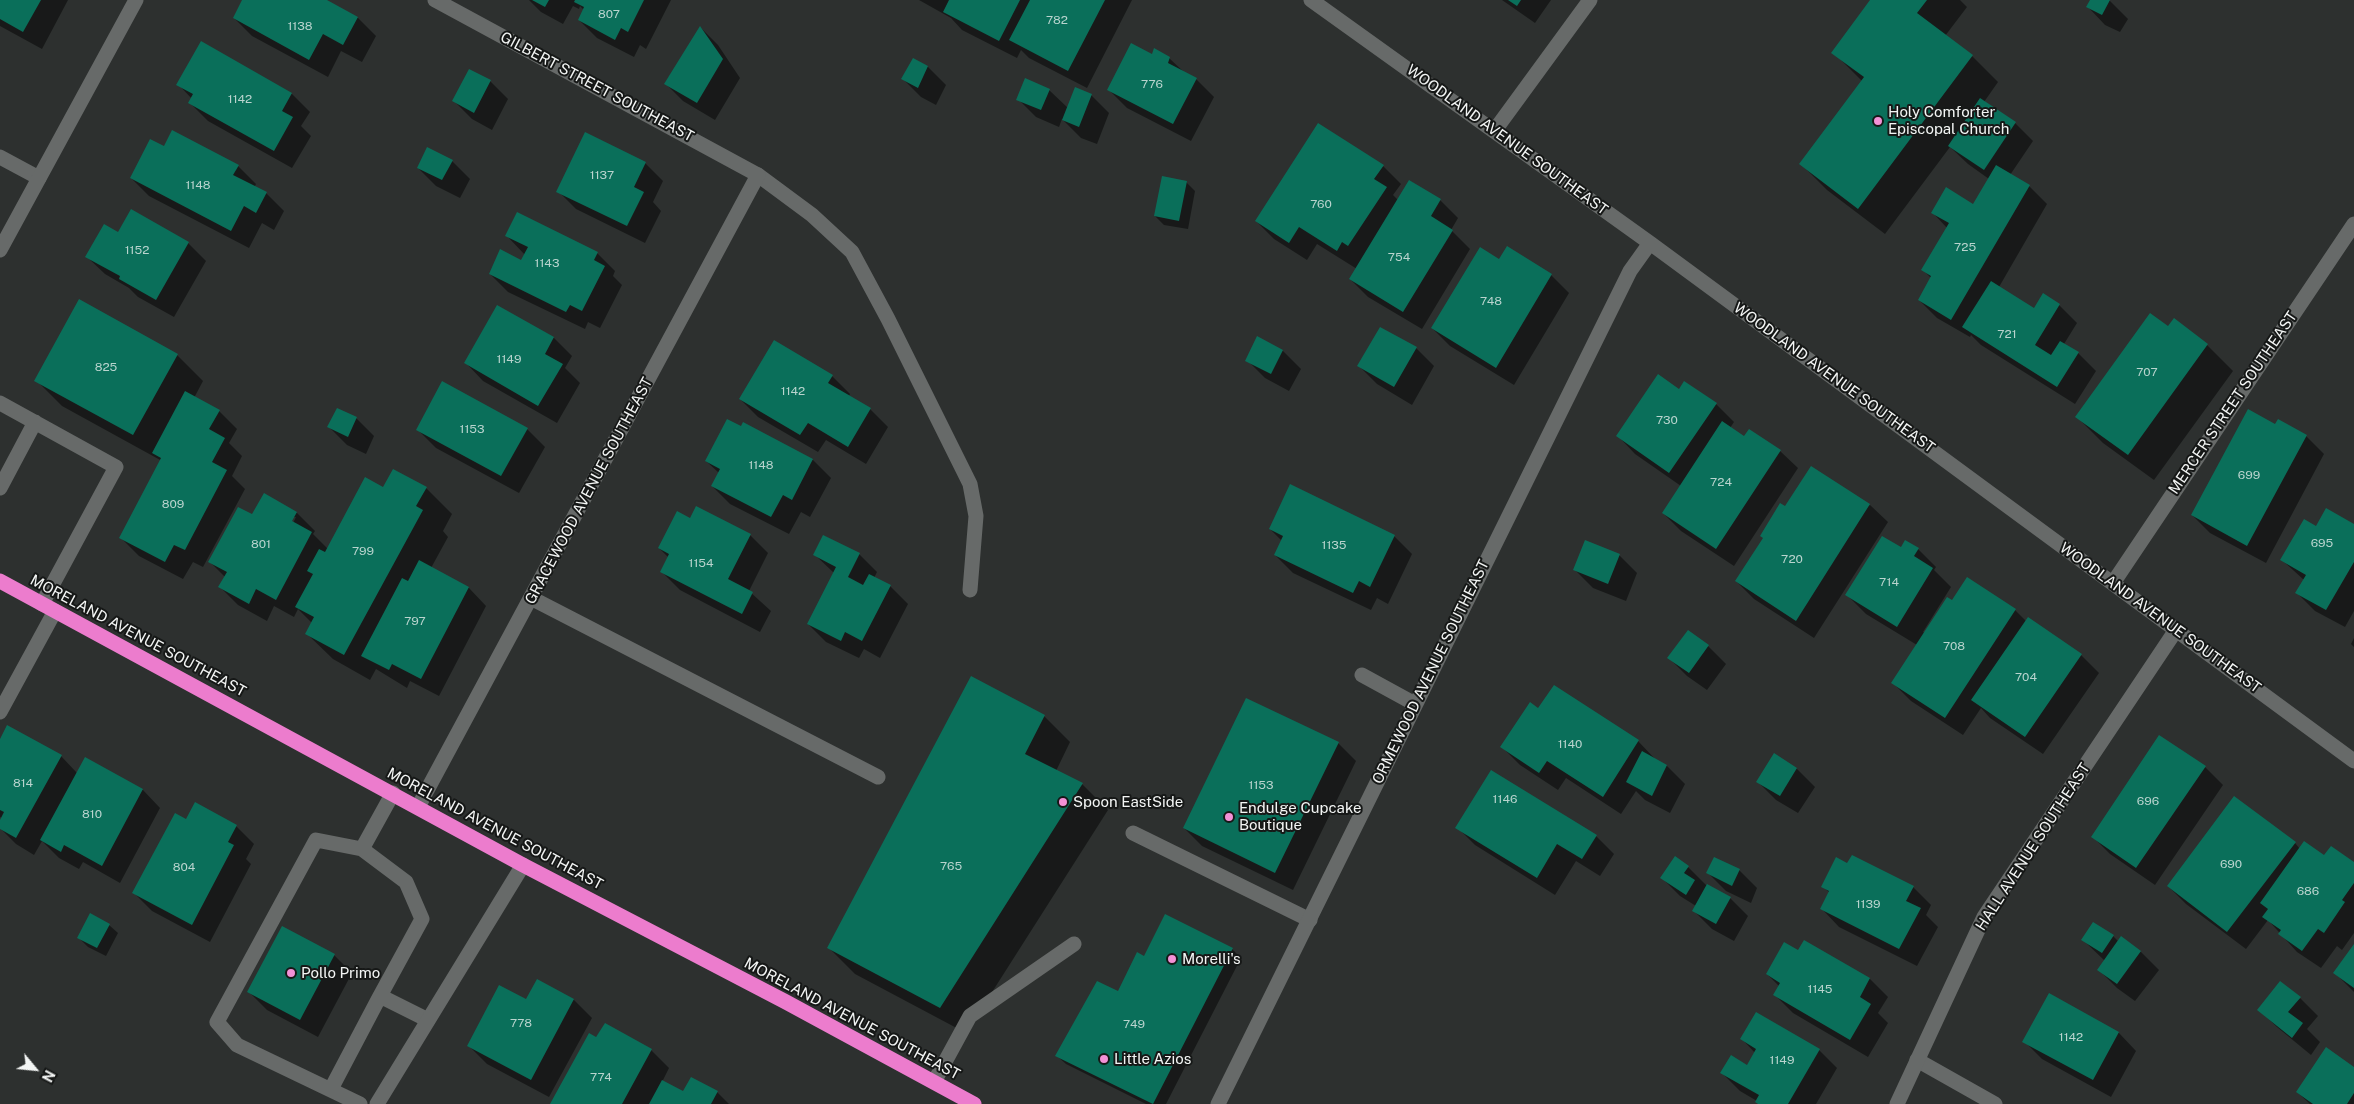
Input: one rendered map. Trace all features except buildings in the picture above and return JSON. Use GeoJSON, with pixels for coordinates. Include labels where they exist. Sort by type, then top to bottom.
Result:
{"type":"FeatureCollection","features":[{"type":"Feature","properties":{"kind":"highway","name":"MORELAND AVENUE SOUTHEAST"},"geometry":{"type":"LineString","coordinates":[[0,581],[523,865],[974,1104]]}},
{"type":"Feature","properties":{"kind":"street"},"geometry":{"type":"LineString","coordinates":[[0,250],[136,0]]}},
{"type":"Feature","properties":{"kind":"street","name":"GILBERT STREET SOUTHEAST"},"geometry":{"type":"LineString","coordinates":[[435,0],[758,175],[812,215],[852,252],[888,319],[970,484],[976,516],[970,590]]}},
{"type":"Feature","properties":{"kind":"street","name":"WOODLAND AVENUE SOUTHEAST"},"geometry":{"type":"LineString","coordinates":[[1311,0],[1495,130],[1650,243],[2354,761]]}},
{"type":"Feature","properties":{"kind":"street"},"geometry":{"type":"LineString","coordinates":[[1495,130],[1590,0]]}},
{"type":"Feature","properties":{"kind":"street"},"geometry":{"type":"LineString","coordinates":[[0,157],[39,178]]}},
{"type":"Feature","properties":{"kind":"street","name":"GRACEWOOD AVENUE SOUTHEAST"},"geometry":{"type":"LineString","coordinates":[[418,807],[758,175]]}},
{"type":"Feature","properties":{"kind":"street","name":"MERCER STREET SOUTHEAST"},"geometry":{"type":"LineString","coordinates":[[2112,583],[2354,224]]}},
{"type":"Feature","properties":{"kind":"street","name":"ORMEWOOD AVENUE SOUTHEAST"},"geometry":{"type":"LineString","coordinates":[[1218,1104],[1630,271],[1650,243]]}},
{"type":"Feature","properties":{"kind":"street"},"geometry":{"type":"LineString","coordinates":[[0,403],[116,466],[0,712]]}},
{"type":"Feature","properties":{"kind":"street"},"geometry":{"type":"LineString","coordinates":[[0,488],[35,422]]}},
{"type":"Feature","properties":{"kind":"street"},"geometry":{"type":"LineString","coordinates":[[531,598],[878,777]]}},
{"type":"Feature","properties":{"kind":"street","name":"HALL AVENUE SOUTHEAST"},"geometry":{"type":"LineString","coordinates":[[1897,1104],[1984,917],[2176,630]]}},
{"type":"Feature","properties":{"kind":"street"},"geometry":{"type":"LineString","coordinates":[[1362,675],[1415,704]]}},
{"type":"Feature","properties":{"kind":"street"},"geometry":{"type":"LineString","coordinates":[[362,849],[392,794]]}},
{"type":"Feature","properties":{"kind":"street"},"geometry":{"type":"LineString","coordinates":[[1133,833],[1310,920]]}},
{"type":"Feature","properties":{"kind":"street"},"geometry":{"type":"LineString","coordinates":[[331,1090],[422,919],[406,882],[362,849],[316,840],[217,1022],[237,1045],[360,1104]]}},
{"type":"Feature","properties":{"kind":"street"},"geometry":{"type":"LineString","coordinates":[[377,1104],[523,865]]}},
{"type":"Feature","properties":{"kind":"street"},"geometry":{"type":"LineString","coordinates":[[934,1082],[970,1016],[1074,944]]}},
{"type":"Feature","properties":{"kind":"street"},"geometry":{"type":"LineString","coordinates":[[380,996],[428,1020]]}},
{"type":"Feature","properties":{"kind":"street"},"geometry":{"type":"LineString","coordinates":[[1917,1060],[1995,1104]]}},
{"type":"Feature","properties":{"kind":"place","name":"Holy Comforter Episcopal Church"},"geometry":{"type":"Point","coordinates":[1878,121]}},
{"type":"Feature","properties":{"kind":"place","name":"Spoon EastSide"},"geometry":{"type":"Point","coordinates":[1063,802]}},
{"type":"Feature","properties":{"kind":"place","name":"Endulge Cupcake Boutique"},"geometry":{"type":"Point","coordinates":[1229,817]}},
{"type":"Feature","properties":{"kind":"place","name":"Morelli's"},"geometry":{"type":"Point","coordinates":[1172,959]}},
{"type":"Feature","properties":{"kind":"place","name":"Pollo Primo"},"geometry":{"type":"Point","coordinates":[291,973]}},
{"type":"Feature","properties":{"kind":"place","name":"Little Azios"},"geometry":{"type":"Point","coordinates":[1104,1059]}}]}
